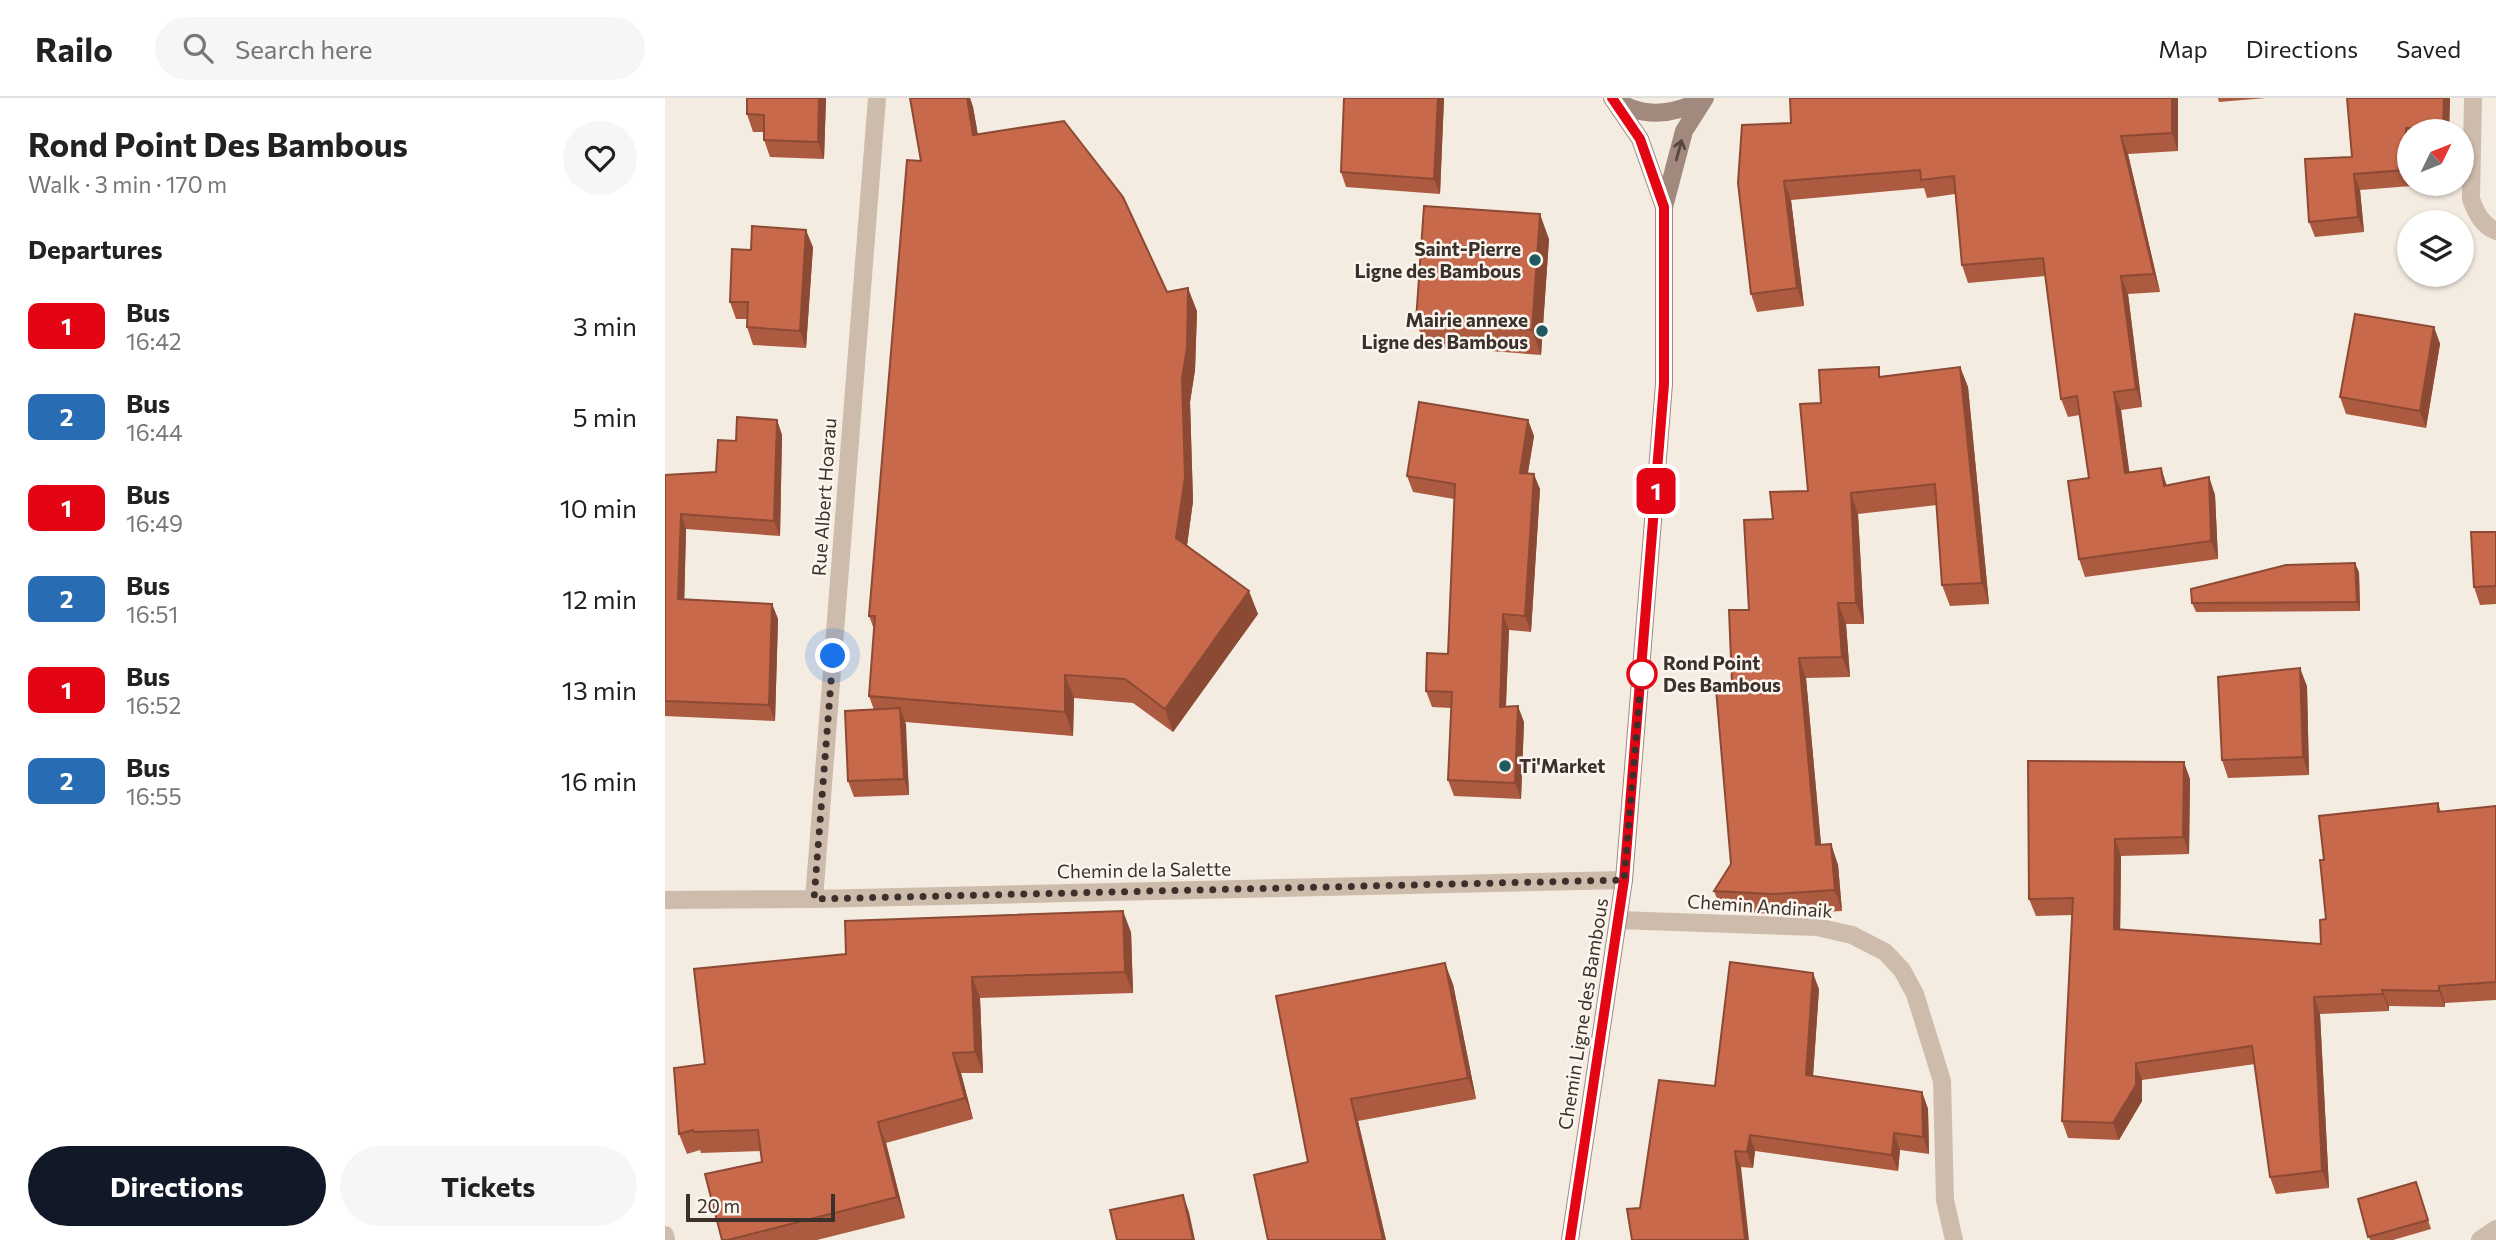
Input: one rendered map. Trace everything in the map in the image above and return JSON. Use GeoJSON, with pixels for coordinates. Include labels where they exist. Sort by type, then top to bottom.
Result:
{"type":"FeatureCollection","features":[{"type":"Feature","properties":{"kind":"main road"},"geometry":{"type":"LineString","coordinates":[[1612,98],[1625,107],[1654,114],[1681,111],[1705,98]]}},
{"type":"Feature","properties":{"kind":"main road","name":"Chemin Ligne des Bambous"},"geometry":{"type":"LineString","coordinates":[[1612,98],[1640,139],[1664,207]]}},
{"type":"Feature","properties":{"kind":"main road","name":"Chemin Ligne des Bambous"},"geometry":{"type":"LineString","coordinates":[[1570,1240],[1624,880],[1664,384],[1664,207],[1684,131],[1705,98]]}},
{"type":"Feature","properties":{"kind":"street","name":"Rue Albert Hoarau"},"geometry":{"type":"LineString","coordinates":[[814,899],[877,98]]}},
{"type":"Feature","properties":{"kind":"street"},"geometry":{"type":"LineString","coordinates":[[2473,98],[2470,199],[2488,228],[2496,231]]}},
{"type":"Feature","properties":{"kind":"street","name":"Chemin de la Salette"},"geometry":{"type":"LineString","coordinates":[[665,900],[814,899],[1624,880]]}},
{"type":"Feature","properties":{"kind":"street","name":"Chemin Andinaik"},"geometry":{"type":"LineString","coordinates":[[1618,920],[1817,927],[1852,935],[1885,952],[1902,970],[1915,994],[1942,1081],[1945,1200],[1954,1240]]}},
{"type":"Feature","properties":{"kind":"street"},"geometry":{"type":"LineString","coordinates":[[2480,1240],[2496,1229]]}},
{"type":"Feature","properties":{"kind":"building"},"geometry":{"type":"Polygon","coordinates":[[[747,98],[819,98],[818,142],[764,140],[764,115],[747,114],[747,98]]]}},
{"type":"Feature","properties":{"kind":"building"},"geometry":{"type":"Polygon","coordinates":[[[910,98],[967,98],[973,135],[1064,121],[1123,197],[1167,292],[1188,288],[1187,347],[1182,379],[1185,477],[1176,538],[1249,591],[1165,709],[1125,679],[1065,675],[1065,712],[869,696],[875,616],[869,616],[907,160],[921,161],[910,98]]]}},
{"type":"Feature","properties":{"kind":"building"},"geometry":{"type":"Polygon","coordinates":[[[1344,98],[1438,98],[1434,179],[1341,172],[1344,98]]]}},
{"type":"Feature","properties":{"kind":"building"},"geometry":{"type":"Polygon","coordinates":[[[1790,98],[2172,98],[2172,133],[2121,136],[2154,274],[2121,276],[2136,389],[2114,392],[2125,473],[2161,468],[2164,486],[2209,477],[2211,541],[2079,559],[2068,481],[2089,478],[2077,396],[2061,399],[2043,258],[1962,265],[1954,176],[1921,180],[1920,170],[1784,181],[1797,288],[1751,294],[1738,183],[1742,125],[1791,123],[1790,98]]]}},
{"type":"Feature","properties":{"kind":"building"},"geometry":{"type":"Polygon","coordinates":[[[2347,98],[2444,98],[2443,119],[2397,119],[2397,171],[2354,174],[2358,217],[2309,222],[2305,159],[2352,157],[2347,98]]]}},
{"type":"Feature","properties":{"kind":"building"},"geometry":{"type":"Polygon","coordinates":[[[1424,206],[1540,214],[1532,330],[1416,321],[1424,206]]]}},
{"type":"Feature","properties":{"kind":"building"},"geometry":{"type":"Polygon","coordinates":[[[752,226],[806,230],[800,331],[747,327],[748,302],[730,302],[732,249],[751,250],[752,226]]]}},
{"type":"Feature","properties":{"kind":"building"},"geometry":{"type":"Polygon","coordinates":[[[2355,314],[2434,327],[2420,411],[2340,397],[2355,314]]]}},
{"type":"Feature","properties":{"kind":"building"},"geometry":{"type":"Polygon","coordinates":[[[1879,367],[1879,377],[1960,367],[1982,583],[1942,585],[1935,484],[1851,493],[1856,603],[1838,603],[1842,657],[1799,658],[1816,845],[1831,844],[1835,890],[1773,894],[1714,891],[1731,864],[1716,689],[1732,683],[1729,610],[1749,610],[1744,520],[1773,519],[1770,492],[1808,491],[1800,404],[1821,403],[1819,370],[1879,367]]]}},
{"type":"Feature","properties":{"kind":"building"},"geometry":{"type":"Polygon","coordinates":[[[1419,402],[1528,420],[1520,473],[1534,474],[1525,616],[1503,614],[1500,707],[1518,706],[1515,783],[1448,780],[1452,692],[1426,691],[1427,653],[1448,654],[1455,484],[1407,476],[1419,402]]]}},
{"type":"Feature","properties":{"kind":"building"},"geometry":{"type":"Polygon","coordinates":[[[737,417],[777,420],[774,521],[681,514],[678,599],[772,604],[769,705],[665,701],[665,475],[716,472],[718,440],[736,441],[737,417]]]}},
{"type":"Feature","properties":{"kind":"building"},"geometry":{"type":"Polygon","coordinates":[[[2471,532],[2496,532],[2496,586],[2474,587],[2471,532]]]}},
{"type":"Feature","properties":{"kind":"building"},"geometry":{"type":"Polygon","coordinates":[[[2355,563],[2357,602],[2192,603],[2191,589],[2286,565],[2355,563]]]}},
{"type":"Feature","properties":{"kind":"building"},"geometry":{"type":"Polygon","coordinates":[[[2300,668],[2303,757],[2222,760],[2218,677],[2300,668]]]}},
{"type":"Feature","properties":{"kind":"building"},"geometry":{"type":"Polygon","coordinates":[[[900,708],[904,779],[848,781],[845,711],[900,708]]]}},
{"type":"Feature","properties":{"kind":"building"},"geometry":{"type":"Polygon","coordinates":[[[2028,761],[2184,762],[2183,837],[2115,839],[2114,929],[2321,944],[2320,920],[2326,919],[2319,816],[2438,803],[2438,812],[2496,806],[2496,982],[2439,986],[2439,991],[2382,990],[2383,994],[2314,997],[2322,1171],[2270,1177],[2252,1046],[2136,1063],[2136,1085],[2113,1123],[2062,1121],[2073,898],[2029,899],[2028,761]]]}},
{"type":"Feature","properties":{"kind":"building"},"geometry":{"type":"Polygon","coordinates":[[[1123,911],[1125,972],[972,977],[975,1052],[953,1053],[965,1098],[878,1122],[897,1197],[722,1240],[705,1174],[762,1162],[758,1130],[693,1130],[679,1134],[674,1068],[705,1064],[694,969],[846,954],[845,921],[1123,911]]]}},
{"type":"Feature","properties":{"kind":"building"},"geometry":{"type":"Polygon","coordinates":[[[1730,962],[1813,973],[1806,1075],[1922,1092],[1923,1137],[1894,1133],[1892,1155],[1750,1135],[1747,1152],[1735,1151],[1745,1240],[1632,1240],[1627,1209],[1640,1208],[1659,1080],[1715,1086],[1730,962]]]}},
{"type":"Feature","properties":{"kind":"building"},"geometry":{"type":"Polygon","coordinates":[[[1445,963],[1468,1078],[1351,1099],[1383,1240],[1268,1240],[1254,1175],[1308,1162],[1276,996],[1445,963]]]}},
{"type":"Feature","properties":{"kind":"building"},"geometry":{"type":"Polygon","coordinates":[[[2416,1182],[2428,1220],[2368,1237],[2358,1199],[2416,1182]]]}},
{"type":"Feature","properties":{"kind":"building"},"geometry":{"type":"Polygon","coordinates":[[[1183,1195],[1193,1240],[1117,1240],[1110,1210],[1183,1195]]]}},
{"type":"Feature","properties":{"kind":"bus line","name":"1"},"geometry":{"type":"LineString","coordinates":[[1570,1240],[1624,880],[1664,384],[1664,207],[1640,139],[1612,98]]}},
{"type":"Feature","properties":{"kind":"place","name":"Saint-Pierre Ligne des Bambous"},"geometry":{"type":"Point","coordinates":[1535,260]}},
{"type":"Feature","properties":{"kind":"place","name":"Mairie annexe Ligne des Bambous"},"geometry":{"type":"Point","coordinates":[1542,331]}},
{"type":"Feature","properties":{"kind":"place","name":"Rond Point Des Bambous"},"geometry":{"type":"Point","coordinates":[1642,674]}},
{"type":"Feature","properties":{"kind":"place","name":"Ti'Market"},"geometry":{"type":"Point","coordinates":[1505,766]}},
{"type":"Feature","properties":{"kind":"route"},"geometry":{"type":"LineString","coordinates":[[833,656],[814,899],[1624,880],[1642,670],[1642,674]]}}]}
